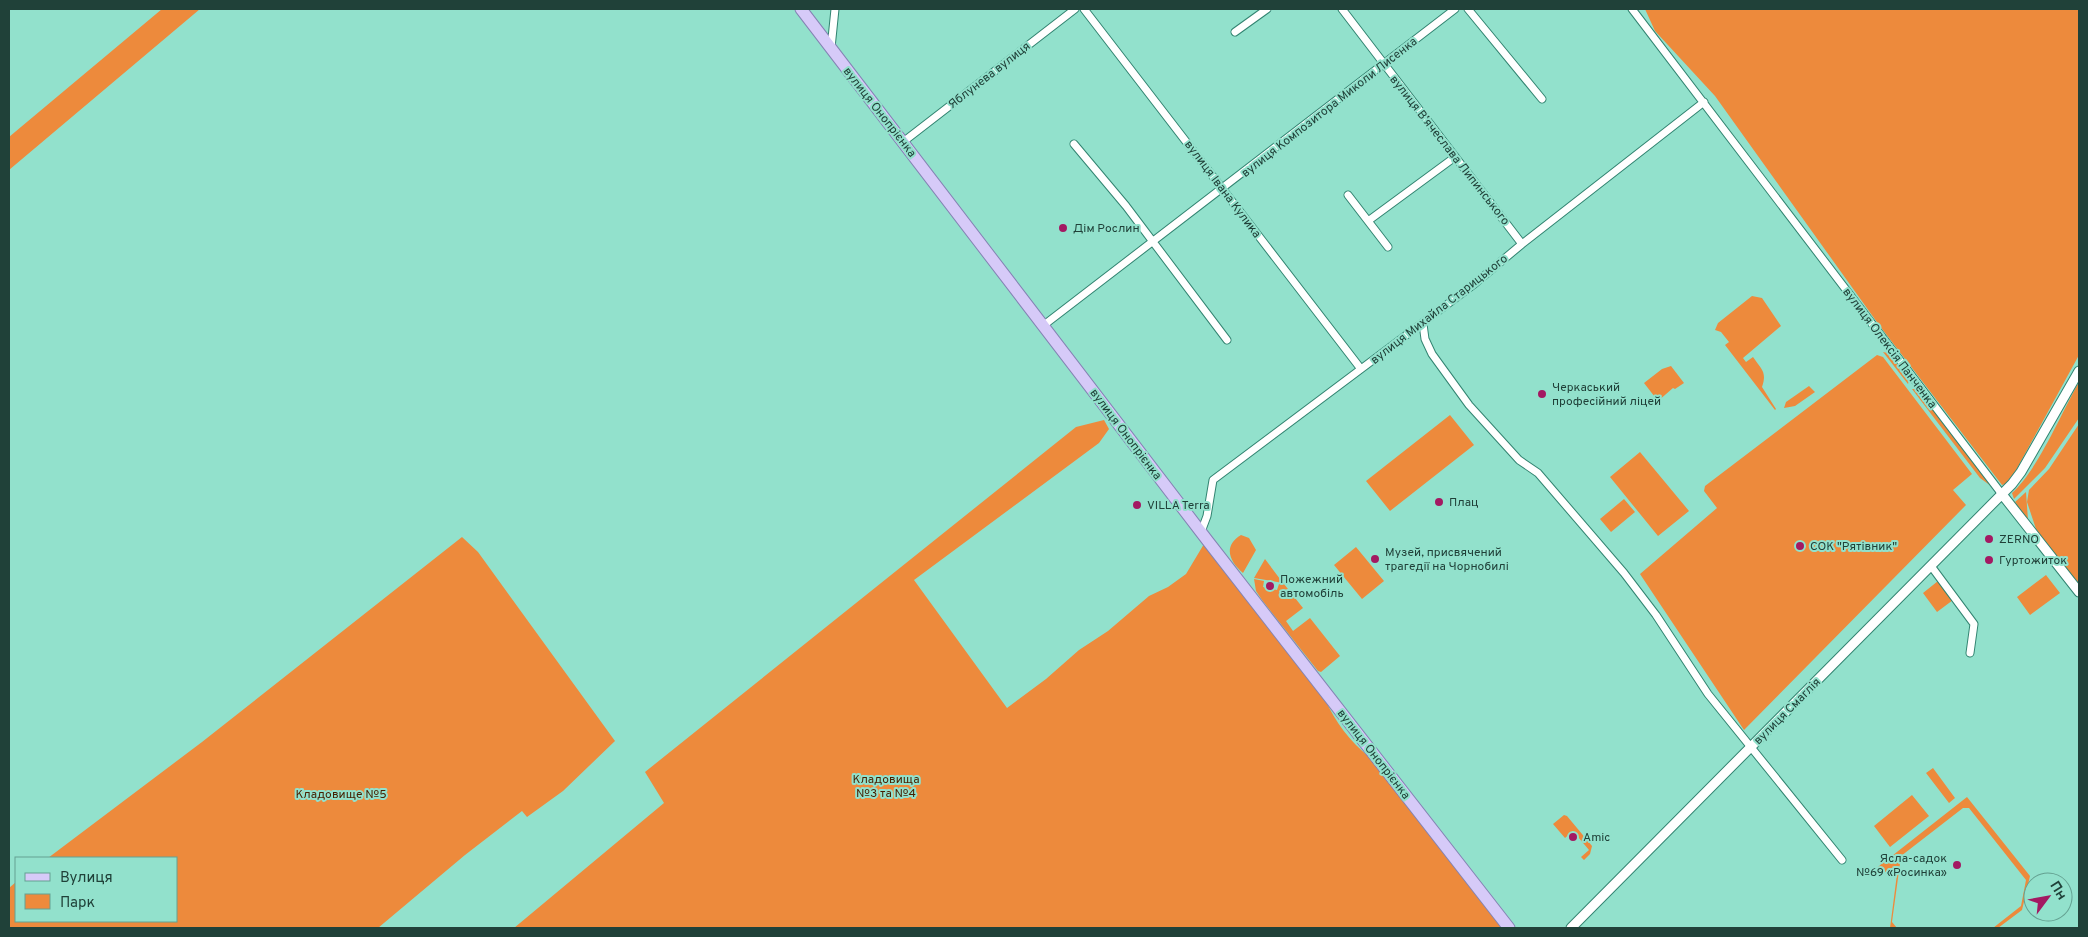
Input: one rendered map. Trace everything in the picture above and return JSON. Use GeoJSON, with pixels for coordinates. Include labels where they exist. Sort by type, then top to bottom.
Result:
{"type":"FeatureCollection","features":[{"type":"Feature","properties":{"kind":"main road","name":"вулиця Онопрієнка"},"geometry":{"type":"LineString","coordinates":[[801,9],[1201,532],[1509,928]]}},
{"type":"Feature","properties":{"kind":"street"},"geometry":{"type":"LineString","coordinates":[[831,48],[835,9]]}},
{"type":"Feature","properties":{"kind":"street","name":"Яблунева вулиця"},"geometry":{"type":"LineString","coordinates":[[903,142],[1074,9]]}},
{"type":"Feature","properties":{"kind":"street","name":"вулиця Івана Кулика"},"geometry":{"type":"LineString","coordinates":[[1084,9],[1361,369]]}},
{"type":"Feature","properties":{"kind":"street"},"geometry":{"type":"LineString","coordinates":[[1235,32],[1266,9]]}},
{"type":"Feature","properties":{"kind":"street","name":"вулиця Вʼячеслава Липинського"},"geometry":{"type":"LineString","coordinates":[[1342,9],[1522,244]]}},
{"type":"Feature","properties":{"kind":"street","name":"вулиця Композитора Миколи Лисенка"},"geometry":{"type":"LineString","coordinates":[[1044,325],[1455,9]]}},
{"type":"Feature","properties":{"kind":"street"},"geometry":{"type":"LineString","coordinates":[[1468,9],[1542,98]]}},
{"type":"Feature","properties":{"kind":"street","name":"вулиця Олексія Панченка"},"geometry":{"type":"LineString","coordinates":[[1632,9],[2001,493],[2079,592]]}},
{"type":"Feature","properties":{"kind":"street","name":"вулиця Михайла Старицького"},"geometry":{"type":"LineString","coordinates":[[1201,532],[1207,516],[1213,480],[1423,324],[1704,102]]}},
{"type":"Feature","properties":{"kind":"street"},"geometry":{"type":"LineString","coordinates":[[1074,144],[1154,241],[1227,340]]}},
{"type":"Feature","properties":{"kind":"street"},"geometry":{"type":"LineString","coordinates":[[1368,221],[1455,157]]}},
{"type":"Feature","properties":{"kind":"street"},"geometry":{"type":"LineString","coordinates":[[1348,195],[1388,247]]}},
{"type":"Feature","properties":{"kind":"street"},"geometry":{"type":"LineString","coordinates":[[1423,324],[1425,339],[1432,354],[1469,405],[1519,460],[1538,473],[1624,573],[1656,615],[1708,694],[1842,860]]}},
{"type":"Feature","properties":{"kind":"street","name":"вулиця Смаглія"},"geometry":{"type":"LineString","coordinates":[[1571,928],[2022,472],[2079,371]]}},
{"type":"Feature","properties":{"kind":"street"},"geometry":{"type":"LineString","coordinates":[[1931,566],[1974,624],[1970,653]]}},
{"type":"Feature","properties":{"kind":"green space"},"geometry":{"type":"Polygon","coordinates":[[[162,9],[200,9],[9,170],[9,137],[162,9]]]}},
{"type":"Feature","properties":{"kind":"green space"},"geometry":{"type":"Polygon","coordinates":[[[1645,9],[2079,9],[2079,355],[2015,472],[2005,484],[2002,485],[1879,325],[1715,96],[1655,31],[1645,9]]]}},
{"type":"Feature","properties":{"kind":"green space"},"geometry":{"type":"Polygon","coordinates":[[[1752,296],[1762,298],[1781,326],[1743,358],[1746,362],[1753,357],[1761,368],[1764,374],[1762,387],[1775,410],[1725,345],[1729,342],[1721,332],[1715,330],[1718,323],[1752,296]]]}},
{"type":"Feature","properties":{"kind":"green space"},"geometry":{"type":"Polygon","coordinates":[[[1883,352],[1892,354],[1910,378],[1908,384],[1883,352]]]}},
{"type":"Feature","properties":{"kind":"green space","name":"СОК \"Рятівник\""},"geometry":{"type":"Polygon","coordinates":[[[1877,355],[1883,357],[1972,474],[1953,490],[1966,505],[1744,730],[1640,574],[1717,508],[1704,491],[1705,486],[1877,355]]]}},
{"type":"Feature","properties":{"kind":"green space"},"geometry":{"type":"Polygon","coordinates":[[[1671,366],[1684,383],[1675,389],[1673,388],[1658,401],[1644,383],[1662,369],[1671,366]]]}},
{"type":"Feature","properties":{"kind":"green space"},"geometry":{"type":"Polygon","coordinates":[[[2079,382],[2079,418],[2045,468],[2014,499],[2012,493],[2039,457],[2079,382]]]}},
{"type":"Feature","properties":{"kind":"green space"},"geometry":{"type":"Polygon","coordinates":[[[1809,386],[1815,392],[1795,406],[1784,408],[1786,402],[1809,386]]]}},
{"type":"Feature","properties":{"kind":"green space"},"geometry":{"type":"Polygon","coordinates":[[[1912,389],[1917,389],[1991,486],[1980,478],[1912,389]]]}},
{"type":"Feature","properties":{"kind":"green space"},"geometry":{"type":"Polygon","coordinates":[[[1450,415],[1474,445],[1390,511],[1366,481],[1450,415]]]}},
{"type":"Feature","properties":{"kind":"green space","name":"Кладовища №3 та №4"},"geometry":{"type":"Polygon","coordinates":[[[1104,420],[1109,429],[1099,443],[914,580],[1007,708],[1046,679],[1079,650],[1108,631],[1149,596],[1168,587],[1186,574],[1204,544],[1325,699],[1333,716],[1344,731],[1369,757],[1502,928],[514,928],[664,803],[645,772],[1076,427],[1104,420]]]}},
{"type":"Feature","properties":{"kind":"green space"},"geometry":{"type":"Polygon","coordinates":[[[2079,424],[2079,587],[2036,529],[2027,502],[2029,490],[2049,469],[2079,424]]]}},
{"type":"Feature","properties":{"kind":"green space"},"geometry":{"type":"Polygon","coordinates":[[[1640,452],[1689,511],[1658,536],[1610,477],[1640,452]]]}},
{"type":"Feature","properties":{"kind":"green space"},"geometry":{"type":"Polygon","coordinates":[[[2026,492],[2028,520],[2015,502],[2026,492]]]}},
{"type":"Feature","properties":{"kind":"green space"},"geometry":{"type":"Polygon","coordinates":[[[1624,499],[1635,512],[1611,532],[1600,519],[1624,499]]]}},
{"type":"Feature","properties":{"kind":"green space"},"geometry":{"type":"Polygon","coordinates":[[[1241,535],[1249,538],[1256,550],[1243,573],[1234,564],[1230,554],[1232,544],[1241,535]]]}},
{"type":"Feature","properties":{"kind":"green space","name":"Кладовище №5"},"geometry":{"type":"Polygon","coordinates":[[[462,537],[478,552],[615,741],[563,791],[527,817],[522,811],[465,855],[378,928],[9,928],[9,888],[15,883],[15,922],[178,922],[178,857],[49,857],[202,742],[462,537]]]}},
{"type":"Feature","properties":{"kind":"green space"},"geometry":{"type":"Polygon","coordinates":[[[1356,547],[1384,581],[1362,599],[1334,565],[1356,547]]]}},
{"type":"Feature","properties":{"kind":"green space"},"geometry":{"type":"Polygon","coordinates":[[[1265,559],[1283,583],[1254,578],[1265,559]]]}},
{"type":"Feature","properties":{"kind":"green space"},"geometry":{"type":"Polygon","coordinates":[[[2046,575],[2060,593],[2030,615],[2017,597],[2046,575]]]}},
{"type":"Feature","properties":{"kind":"green space"},"geometry":{"type":"Polygon","coordinates":[[[1254,579],[1264,581],[1263,587],[1277,590],[1279,584],[1284,584],[1303,608],[1286,621],[1293,631],[1310,618],[1340,656],[1321,672],[1318,671],[1262,600],[1256,591],[1254,579]]]}},
{"type":"Feature","properties":{"kind":"green space"},"geometry":{"type":"Polygon","coordinates":[[[1938,581],[1953,600],[1937,612],[1923,593],[1938,581]]]}},
{"type":"Feature","properties":{"kind":"green space"},"geometry":{"type":"Polygon","coordinates":[[[1933,768],[1955,798],[1949,803],[1926,773],[1933,768]]]}},
{"type":"Feature","properties":{"kind":"green space"},"geometry":{"type":"Polygon","coordinates":[[[1912,795],[1929,816],[1890,847],[1874,826],[1912,795]]]}},
{"type":"Feature","properties":{"kind":"green space"},"geometry":{"type":"Polygon","coordinates":[[[1967,797],[2027,872],[2023,872],[2023,876],[1969,808],[1963,808],[1901,856],[1892,922],[1897,928],[1890,928],[1897,874],[1874,870],[1967,797]]]}},
{"type":"Feature","properties":{"kind":"green space"},"geometry":{"type":"Polygon","coordinates":[[[1564,815],[1567,816],[1592,846],[1590,854],[1584,860],[1581,857],[1589,850],[1573,831],[1565,838],[1553,824],[1564,815]]]}},
{"type":"Feature","properties":{"kind":"green space"},"geometry":{"type":"Polygon","coordinates":[[[2023,896],[2022,910],[1998,928],[1993,928],[2021,906],[2023,896]]]}},
{"type":"Feature","properties":{"kind":"place","name":"Дім Рослин"},"geometry":{"type":"Point","coordinates":[1063,228]}},
{"type":"Feature","properties":{"kind":"place","name":"Черкаський професійний ліцей"},"geometry":{"type":"Point","coordinates":[1542,394]}},
{"type":"Feature","properties":{"kind":"place","name":"Плац"},"geometry":{"type":"Point","coordinates":[1439,502]}},
{"type":"Feature","properties":{"kind":"place","name":"VILLA Terra"},"geometry":{"type":"Point","coordinates":[1137,505]}},
{"type":"Feature","properties":{"kind":"place","name":"ZERNO"},"geometry":{"type":"Point","coordinates":[1989,539]}},
{"type":"Feature","properties":{"kind":"place","name":"СОК \"Рятівник\""},"geometry":{"type":"Point","coordinates":[1800,546]}},
{"type":"Feature","properties":{"kind":"place","name":"Музей, присвячений трагедії на Чорнобилі"},"geometry":{"type":"Point","coordinates":[1375,559]}},
{"type":"Feature","properties":{"kind":"place","name":"Гуртожиток"},"geometry":{"type":"Point","coordinates":[1989,560]}},
{"type":"Feature","properties":{"kind":"place","name":"Пожежний автомобіль"},"geometry":{"type":"Point","coordinates":[1270,586]}},
{"type":"Feature","properties":{"kind":"place","name":"Amic"},"geometry":{"type":"Point","coordinates":[1573,837]}},
{"type":"Feature","properties":{"kind":"place","name":"Ясла-садок №69 «Росинка»"},"geometry":{"type":"Point","coordinates":[1957,865]}}]}
